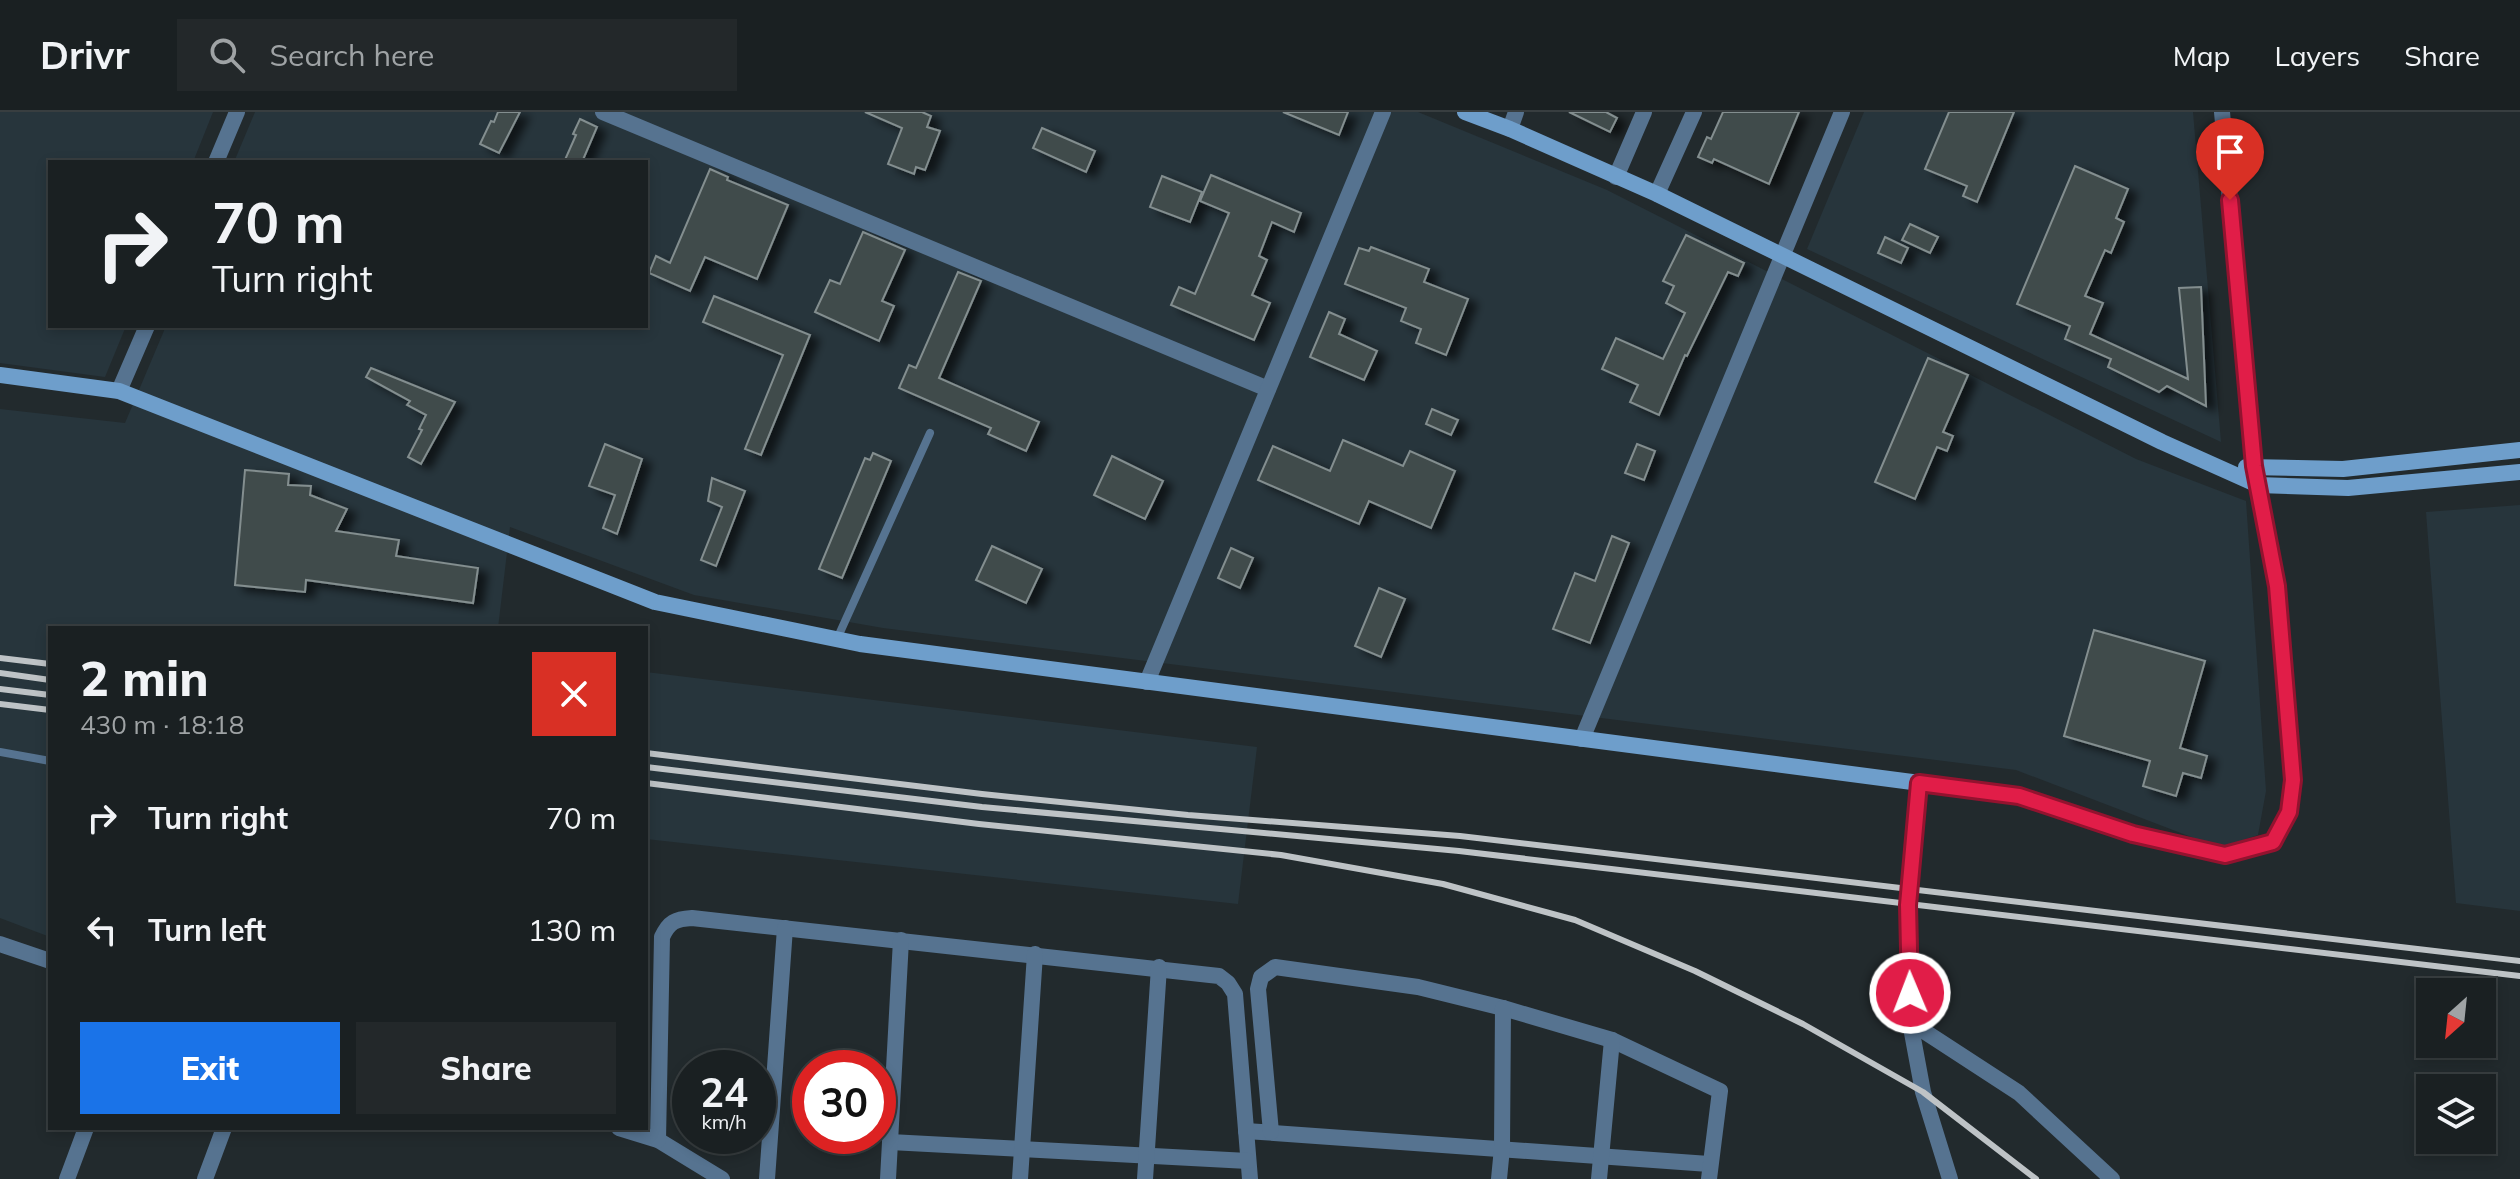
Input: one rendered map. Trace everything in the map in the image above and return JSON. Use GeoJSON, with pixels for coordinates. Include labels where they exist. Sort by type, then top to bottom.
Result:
{"type":"FeatureCollection","features":[{"type":"Feature","properties":{"kind":"main road"},"geometry":{"type":"LineString","coordinates":[[1465,112],[1657,194],[2162,442],[2258,485],[2348,488],[2520,472]]}},
{"type":"Feature","properties":{"kind":"main road"},"geometry":{"type":"LineString","coordinates":[[0,375],[119,391],[655,602],[837,639],[2019,796],[2133,834],[2225,855],[2273,842],[2289,812],[2293,780],[2277,586],[2254,466]]}},
{"type":"Feature","properties":{"kind":"main road"},"geometry":{"type":"LineString","coordinates":[[2229,470],[2254,466],[2343,469],[2520,450]]}},
{"type":"Feature","properties":{"kind":"street"},"geometry":{"type":"LineString","coordinates":[[217,160],[237,112]]}},
{"type":"Feature","properties":{"kind":"street"},"geometry":{"type":"LineString","coordinates":[[603,112],[1268,389]]}},
{"type":"Feature","properties":{"kind":"street"},"geometry":{"type":"LineString","coordinates":[[1147,682],[1383,112]]}},
{"type":"Feature","properties":{"kind":"street"},"geometry":{"type":"LineString","coordinates":[[1510,129],[1516,112]]}},
{"type":"Feature","properties":{"kind":"street"},"geometry":{"type":"LineString","coordinates":[[1616,177],[1644,112]]}},
{"type":"Feature","properties":{"kind":"street"},"geometry":{"type":"LineString","coordinates":[[1657,194],[1694,112]]}},
{"type":"Feature","properties":{"kind":"street"},"geometry":{"type":"LineString","coordinates":[[1582,739],[1842,112]]}},
{"type":"Feature","properties":{"kind":"street"},"geometry":{"type":"LineString","coordinates":[[2222,112],[2254,466]]}},
{"type":"Feature","properties":{"kind":"street"},"geometry":{"type":"LineString","coordinates":[[119,391],[146,328]]}},
{"type":"Feature","properties":{"kind":"street"},"geometry":{"type":"LineString","coordinates":[[1919,783],[1908,905],[1910,1022],[1923,1092],[1950,1179]]}},
{"type":"Feature","properties":{"kind":"street"},"geometry":{"type":"LineString","coordinates":[[658,1140],[662,937],[668,924],[678,919],[692,918],[1219,976],[1235,994],[1250,1179]]}},
{"type":"Feature","properties":{"kind":"street"},"geometry":{"type":"LineString","coordinates":[[767,1179],[785,928]]}},
{"type":"Feature","properties":{"kind":"street"},"geometry":{"type":"LineString","coordinates":[[895,1050],[901,940]]}},
{"type":"Feature","properties":{"kind":"street"},"geometry":{"type":"LineString","coordinates":[[0,944],[48,960]]}},
{"type":"Feature","properties":{"kind":"street"},"geometry":{"type":"LineString","coordinates":[[1020,1179],[1035,954]]}},
{"type":"Feature","properties":{"kind":"street"},"geometry":{"type":"LineString","coordinates":[[1145,1179],[1159,967]]}},
{"type":"Feature","properties":{"kind":"street"},"geometry":{"type":"LineString","coordinates":[[1246,1131],[1601,1156],[1709,1172],[1720,1091],[1612,1040],[1503,1008],[1418,987],[1275,967],[1261,977],[1258,989],[1271,1132]]}},
{"type":"Feature","properties":{"kind":"street"},"geometry":{"type":"LineString","coordinates":[[1499,1179],[1503,1008]]}},
{"type":"Feature","properties":{"kind":"street"},"geometry":{"type":"LineString","coordinates":[[1910,1022],[2019,1093],[2112,1179]]}},
{"type":"Feature","properties":{"kind":"street"},"geometry":{"type":"LineString","coordinates":[[1599,1179],[1612,1040]]}},
{"type":"Feature","properties":{"kind":"street"},"geometry":{"type":"LineString","coordinates":[[67,1179],[85,1130]]}},
{"type":"Feature","properties":{"kind":"street"},"geometry":{"type":"LineString","coordinates":[[205,1179],[223,1130]]}},
{"type":"Feature","properties":{"kind":"street"},"geometry":{"type":"LineString","coordinates":[[626,1130],[658,1140],[722,1179]]}},
{"type":"Feature","properties":{"kind":"street"},"geometry":{"type":"LineString","coordinates":[[896,1142],[1248,1161]]}},
{"type":"Feature","properties":{"kind":"street"},"geometry":{"type":"LineString","coordinates":[[888,1179],[889,1154]]}},
{"type":"Feature","properties":{"kind":"lane"},"geometry":{"type":"LineString","coordinates":[[837,639],[930,433]]}},
{"type":"Feature","properties":{"kind":"lane"},"geometry":{"type":"LineString","coordinates":[[0,752],[48,761]]}},
{"type":"Feature","properties":{"kind":"shaded area"},"geometry":{"type":"Polygon","coordinates":[[[0,112],[213,112],[194,160],[48,160],[48,328],[125,328],[105,377],[0,363],[0,112]]]}},
{"type":"Feature","properties":{"kind":"shaded area"},"geometry":{"type":"Polygon","coordinates":[[[255,112],[1418,112],[1607,190],[2136,459],[2246,501],[2266,791],[2258,835],[2220,848],[2016,770],[883,628],[694,595],[510,527],[498,626],[48,626],[48,936],[0,918],[0,409],[125,423],[165,328],[648,328],[648,160],[235,160],[255,112]]]}},
{"type":"Feature","properties":{"kind":"shaded area"},"geometry":{"type":"Polygon","coordinates":[[[1864,112],[2193,112],[2221,442],[1807,249],[1864,112]]]}},
{"type":"Feature","properties":{"kind":"shaded area"},"geometry":{"type":"Polygon","coordinates":[[[2520,505],[2520,911],[2456,903],[2426,512],[2520,505]]]}},
{"type":"Feature","properties":{"kind":"shaded area"},"geometry":{"type":"Polygon","coordinates":[[[648,672],[1257,747],[1238,904],[648,839],[648,672]]]}},
{"type":"Feature","properties":{"kind":"building"},"geometry":{"type":"Polygon","coordinates":[[[498,112],[520,112],[499,153],[480,144],[498,112]]]}},
{"type":"Feature","properties":{"kind":"building"},"geometry":{"type":"Polygon","coordinates":[[[865,112],[922,112],[931,116],[927,127],[940,131],[925,170],[916,167],[914,174],[888,164],[902,128],[865,112]]]}},
{"type":"Feature","properties":{"kind":"building"},"geometry":{"type":"Polygon","coordinates":[[[1283,112],[1348,112],[1339,135],[1283,112]]]}},
{"type":"Feature","properties":{"kind":"building"},"geometry":{"type":"Polygon","coordinates":[[[1569,112],[1606,112],[1617,118],[1610,132],[1569,112]]]}},
{"type":"Feature","properties":{"kind":"building"},"geometry":{"type":"Polygon","coordinates":[[[1723,112],[1799,112],[1769,184],[1714,159],[1712,163],[1698,157],[1707,137],[1711,139],[1723,112]]]}},
{"type":"Feature","properties":{"kind":"building"},"geometry":{"type":"Polygon","coordinates":[[[1949,112],[2014,112],[1977,202],[1963,196],[1967,186],[1925,169],[1949,112]]]}},
{"type":"Feature","properties":{"kind":"building"},"geometry":{"type":"Polygon","coordinates":[[[580,119],[597,127],[583,160],[565,160],[576,135],[573,134],[580,119]]]}},
{"type":"Feature","properties":{"kind":"building"},"geometry":{"type":"Polygon","coordinates":[[[1042,128],[1095,151],[1086,172],[1033,148],[1042,128]]]}},
{"type":"Feature","properties":{"kind":"building"},"geometry":{"type":"Polygon","coordinates":[[[2075,166],[2128,189],[2116,218],[2124,222],[2111,253],[2105,250],[2085,296],[2103,303],[2090,334],[2188,379],[2179,288],[2201,287],[2206,406],[2167,386],[2159,392],[2108,367],[2111,359],[2065,339],[2070,326],[2017,304],[2075,166]]]}},
{"type":"Feature","properties":{"kind":"building"},"geometry":{"type":"Polygon","coordinates":[[[710,169],[728,177],[727,180],[788,205],[757,279],[705,257],[690,291],[649,273],[656,256],[670,263],[710,169]]]}},
{"type":"Feature","properties":{"kind":"building"},"geometry":{"type":"Polygon","coordinates":[[[1211,175],[1301,213],[1294,232],[1272,222],[1259,256],[1267,260],[1252,295],[1270,303],[1254,340],[1171,305],[1179,287],[1195,294],[1229,213],[1200,201],[1211,175]]]}},
{"type":"Feature","properties":{"kind":"building"},"geometry":{"type":"Polygon","coordinates":[[[1162,176],[1202,192],[1190,222],[1150,207],[1162,176]]]}},
{"type":"Feature","properties":{"kind":"building"},"geometry":{"type":"Polygon","coordinates":[[[1910,224],[1938,237],[1930,253],[1902,240],[1910,224]]]}},
{"type":"Feature","properties":{"kind":"building"},"geometry":{"type":"Polygon","coordinates":[[[863,232],[905,250],[882,301],[894,306],[879,341],[815,312],[830,280],[840,284],[863,232]]]}},
{"type":"Feature","properties":{"kind":"building"},"geometry":{"type":"Polygon","coordinates":[[[1686,235],[1744,263],[1738,276],[1728,272],[1685,355],[1659,415],[1630,402],[1638,385],[1602,369],[1616,338],[1663,359],[1685,313],[1666,303],[1674,286],[1663,281],[1686,235]]]}},
{"type":"Feature","properties":{"kind":"building"},"geometry":{"type":"Polygon","coordinates":[[[1885,237],[1908,248],[1901,263],[1878,253],[1885,237]]]}},
{"type":"Feature","properties":{"kind":"building"},"geometry":{"type":"Polygon","coordinates":[[[1371,247],[1429,269],[1424,282],[1468,299],[1446,355],[1416,343],[1421,329],[1401,321],[1406,308],[1345,284],[1359,248],[1369,251],[1371,247]]]}},
{"type":"Feature","properties":{"kind":"building"},"geometry":{"type":"Polygon","coordinates":[[[958,272],[981,281],[939,378],[1039,422],[1026,451],[988,434],[991,428],[899,388],[909,365],[916,368],[958,272]]]}},
{"type":"Feature","properties":{"kind":"building"},"geometry":{"type":"Polygon","coordinates":[[[714,296],[810,335],[761,455],[745,449],[783,355],[703,322],[714,296]]]}},
{"type":"Feature","properties":{"kind":"building"},"geometry":{"type":"Polygon","coordinates":[[[1329,312],[1345,319],[1339,334],[1377,351],[1364,380],[1310,357],[1329,312]]]}},
{"type":"Feature","properties":{"kind":"building"},"geometry":{"type":"Polygon","coordinates":[[[1928,358],[1968,375],[1943,432],[1953,436],[1947,451],[1937,447],[1915,499],[1875,482],[1928,358]]]}},
{"type":"Feature","properties":{"kind":"building"},"geometry":{"type":"Polygon","coordinates":[[[371,368],[455,402],[421,464],[408,457],[426,415],[407,405],[410,401],[366,377],[371,368]]]}},
{"type":"Feature","properties":{"kind":"building"},"geometry":{"type":"Polygon","coordinates":[[[1432,409],[1458,420],[1451,435],[1426,424],[1432,409]]]}},
{"type":"Feature","properties":{"kind":"building"},"geometry":{"type":"Polygon","coordinates":[[[1343,440],[1403,466],[1410,451],[1455,471],[1431,528],[1369,501],[1359,524],[1258,480],[1273,446],[1330,471],[1343,440]]]}},
{"type":"Feature","properties":{"kind":"building"},"geometry":{"type":"Polygon","coordinates":[[[605,444],[642,459],[617,534],[603,528],[615,495],[589,486],[605,444]]]}},
{"type":"Feature","properties":{"kind":"building"},"geometry":{"type":"Polygon","coordinates":[[[1637,444],[1655,451],[1644,480],[1625,473],[1637,444]]]}},
{"type":"Feature","properties":{"kind":"building"},"geometry":{"type":"Polygon","coordinates":[[[873,453],[891,461],[842,578],[819,569],[865,458],[870,460],[873,453]]]}},
{"type":"Feature","properties":{"kind":"building"},"geometry":{"type":"Polygon","coordinates":[[[1112,456],[1163,481],[1145,519],[1094,495],[1112,456]]]}},
{"type":"Feature","properties":{"kind":"building"},"geometry":{"type":"Polygon","coordinates":[[[245,470],[289,474],[288,485],[311,486],[310,495],[347,509],[336,531],[399,540],[396,556],[478,568],[473,603],[306,580],[305,592],[235,585],[245,470]]]}},
{"type":"Feature","properties":{"kind":"building"},"geometry":{"type":"Polygon","coordinates":[[[712,478],[745,491],[716,566],[701,560],[722,507],[708,501],[712,478]]]}},
{"type":"Feature","properties":{"kind":"building"},"geometry":{"type":"Polygon","coordinates":[[[1612,536],[1629,543],[1590,643],[1553,629],[1575,573],[1595,581],[1612,536]]]}},
{"type":"Feature","properties":{"kind":"building"},"geometry":{"type":"Polygon","coordinates":[[[992,546],[1042,569],[1026,603],[976,580],[992,546]]]}},
{"type":"Feature","properties":{"kind":"building"},"geometry":{"type":"Polygon","coordinates":[[[1231,548],[1253,558],[1240,588],[1218,578],[1231,548]]]}},
{"type":"Feature","properties":{"kind":"building"},"geometry":{"type":"Polygon","coordinates":[[[1379,588],[1405,599],[1381,657],[1355,646],[1379,588]]]}},
{"type":"Feature","properties":{"kind":"building"},"geometry":{"type":"Polygon","coordinates":[[[2094,630],[2205,661],[2180,748],[2207,756],[2201,778],[2183,773],[2176,796],[2143,786],[2150,761],[2064,736],[2094,630]]]}},
{"type":"Feature","properties":{"kind":"railway"},"geometry":{"type":"LineString","coordinates":[[0,658],[48,664]]}},
{"type":"Feature","properties":{"kind":"railway"},"geometry":{"type":"LineString","coordinates":[[0,673],[48,680]]}},
{"type":"Feature","properties":{"kind":"railway"},"geometry":{"type":"LineString","coordinates":[[0,689],[48,695]]}},
{"type":"Feature","properties":{"kind":"railway"},"geometry":{"type":"LineString","coordinates":[[0,704],[48,710]]}},
{"type":"Feature","properties":{"kind":"railway"},"geometry":{"type":"LineString","coordinates":[[648,753],[982,794],[1188,815],[1460,836],[2520,961]]}},
{"type":"Feature","properties":{"kind":"railway"},"geometry":{"type":"LineString","coordinates":[[648,767],[982,807],[1459,851],[2520,976]]}},
{"type":"Feature","properties":{"kind":"railway"},"geometry":{"type":"LineString","coordinates":[[648,783],[979,824],[1281,855],[1443,884],[1575,920],[1695,971],[1803,1024],[1923,1092],[2036,1179]]}},
{"type":"Feature","properties":{"kind":"route"},"geometry":{"type":"LineString","coordinates":[[1910,993],[1908,905],[1919,783],[2019,796],[2133,834],[2225,855],[2273,842],[2289,812],[2293,780],[2277,586],[2254,466],[2230,200]]}}]}
